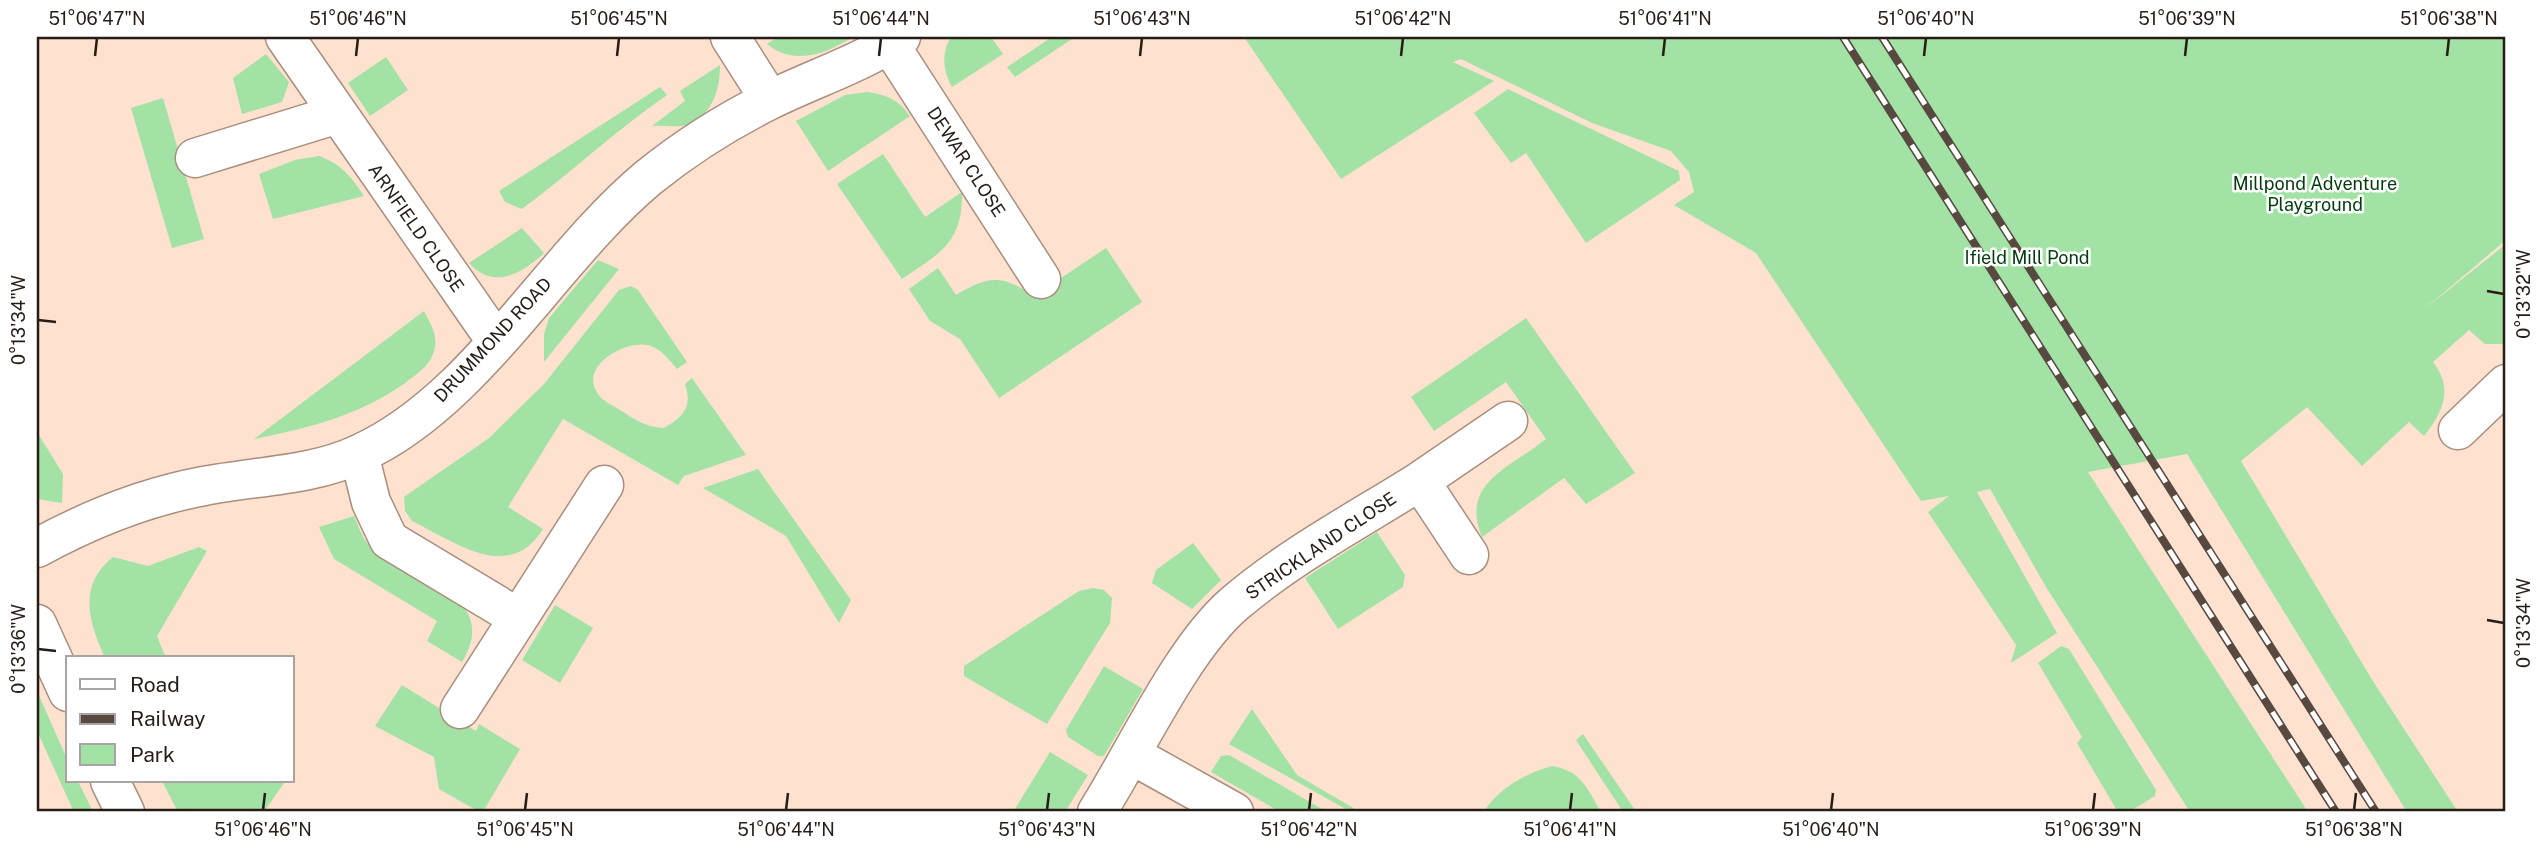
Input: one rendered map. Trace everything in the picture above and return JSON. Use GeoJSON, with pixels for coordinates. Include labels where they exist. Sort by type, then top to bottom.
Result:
{"type":"FeatureCollection","features":[{"type":"Feature","properties":{"kind":"street","name":"ARNFIELD CLOSE"},"geometry":{"type":"LineString","coordinates":[[285,37],[496,341]]}},
{"type":"Feature","properties":{"kind":"street"},"geometry":{"type":"LineString","coordinates":[[730,37],[770,100]]}},
{"type":"Feature","properties":{"kind":"street","name":"DRUMMOND ROAD"},"geometry":{"type":"LineString","coordinates":[[37,548],[131,504],[202,486],[315,468],[359,454],[407,426],[454,386],[598,224],[649,177],[711,133],[770,100],[895,41]]}},
{"type":"Feature","properties":{"kind":"street","name":"DEWAR CLOSE"},"geometry":{"type":"LineString","coordinates":[[895,41],[1041,279]]}},
{"type":"Feature","properties":{"kind":"street"},"geometry":{"type":"LineString","coordinates":[[195,158],[338,114]]}},
{"type":"Feature","properties":{"kind":"street"},"geometry":{"type":"LineString","coordinates":[[2458,430],[2506,384]]}},
{"type":"Feature","properties":{"kind":"street","name":"STRICKLAND CLOSE"},"geometry":{"type":"LineString","coordinates":[[1097,812],[1178,676],[1233,605],[1284,567],[1420,481],[1508,421]]}},
{"type":"Feature","properties":{"kind":"street"},"geometry":{"type":"LineString","coordinates":[[359,454],[378,522],[389,540],[517,617]]}},
{"type":"Feature","properties":{"kind":"street"},"geometry":{"type":"LineString","coordinates":[[1420,481],[1469,555]]}},
{"type":"Feature","properties":{"kind":"street"},"geometry":{"type":"LineString","coordinates":[[460,709],[604,485]]}},
{"type":"Feature","properties":{"kind":"street"},"geometry":{"type":"LineString","coordinates":[[37,624],[66,688]]}},
{"type":"Feature","properties":{"kind":"street"},"geometry":{"type":"LineString","coordinates":[[1132,755],[1234,812]]}},
{"type":"Feature","properties":{"kind":"street"},"geometry":{"type":"LineString","coordinates":[[110,782],[125,812]]}},
{"type":"Feature","properties":{"kind":"green space"},"geometry":{"type":"Polygon","coordinates":[[[778,37],[853,37],[821,52],[799,56],[777,51],[767,44],[778,37]]]}},
{"type":"Feature","properties":{"kind":"green space"},"geometry":{"type":"Polygon","coordinates":[[[951,37],[991,37],[1003,54],[952,87],[944,62],[951,37]]]}},
{"type":"Feature","properties":{"kind":"green space"},"geometry":{"type":"Polygon","coordinates":[[[1052,37],[1075,37],[1015,77],[1007,67],[1052,37]]]}},
{"type":"Feature","properties":{"kind":"green space","name":"Ifield Mill Pond"},"geometry":{"type":"Polygon","coordinates":[[[1244,37],[2506,37],[2506,240],[2422,311],[2506,244],[2506,344],[2485,344],[2469,330],[2433,362],[2443,382],[2444,400],[2424,436],[2409,422],[2362,466],[2307,407],[2241,461],[2371,678],[2458,812],[2407,812],[2187,454],[2088,472],[2308,812],[2190,812],[2046,587],[1990,489],[1977,492],[2057,633],[2011,663],[2016,645],[1928,512],[1949,496],[1921,501],[1756,253],[1674,205],[1694,192],[1689,172],[1671,151],[1592,123],[1461,59],[1453,62],[1494,81],[1341,179],[1244,37]]]}},
{"type":"Feature","properties":{"kind":"green space"},"geometry":{"type":"Polygon","coordinates":[[[266,54],[289,82],[282,102],[242,114],[233,78],[266,54]]]}},
{"type":"Feature","properties":{"kind":"green space"},"geometry":{"type":"Polygon","coordinates":[[[386,57],[408,90],[370,116],[348,83],[386,57]]]}},
{"type":"Feature","properties":{"kind":"green space"},"geometry":{"type":"Polygon","coordinates":[[[720,65],[713,101],[703,115],[682,126],[652,126],[685,101],[680,91],[720,65]]]}},
{"type":"Feature","properties":{"kind":"green space"},"geometry":{"type":"Polygon","coordinates":[[[660,87],[667,95],[522,209],[505,202],[499,191],[660,87]]]}},
{"type":"Feature","properties":{"kind":"green space"},"geometry":{"type":"Polygon","coordinates":[[[1508,89],[1679,171],[1680,180],[1586,243],[1526,153],[1511,163],[1474,113],[1508,89]]]}},
{"type":"Feature","properties":{"kind":"green space"},"geometry":{"type":"Polygon","coordinates":[[[867,92],[892,99],[910,116],[828,171],[796,121],[845,95],[867,92]]]}},
{"type":"Feature","properties":{"kind":"green space"},"geometry":{"type":"Polygon","coordinates":[[[163,98],[204,239],[172,248],[131,108],[163,98]]]}},
{"type":"Feature","properties":{"kind":"green space"},"geometry":{"type":"Polygon","coordinates":[[[883,154],[925,217],[962,192],[958,223],[947,245],[928,262],[902,279],[837,184],[883,154]]]}},
{"type":"Feature","properties":{"kind":"green space"},"geometry":{"type":"Polygon","coordinates":[[[319,156],[345,172],[364,196],[273,219],[259,174],[295,160],[319,156]]]}},
{"type":"Feature","properties":{"kind":"green space"},"geometry":{"type":"Polygon","coordinates":[[[522,228],[544,253],[517,273],[488,276],[469,263],[522,228]]]}},
{"type":"Feature","properties":{"kind":"green space"},"geometry":{"type":"Polygon","coordinates":[[[1106,248],[1142,302],[999,398],[960,339],[930,321],[909,289],[938,268],[956,295],[977,284],[995,280],[1012,284],[1034,296],[1106,248]]]}},
{"type":"Feature","properties":{"kind":"green space"},"geometry":{"type":"Polygon","coordinates":[[[598,260],[619,269],[544,362],[544,334],[549,318],[598,260]]]}},
{"type":"Feature","properties":{"kind":"green space"},"geometry":{"type":"Polygon","coordinates":[[[631,286],[638,290],[687,362],[677,369],[653,347],[628,347],[607,357],[599,365],[593,384],[598,394],[641,422],[664,428],[685,410],[688,399],[685,384],[692,378],[746,455],[684,476],[678,485],[563,419],[508,507],[543,529],[529,545],[514,554],[481,554],[412,521],[405,511],[404,497],[489,438],[544,384],[619,290],[631,286]]]}},
{"type":"Feature","properties":{"kind":"green space"},"geometry":{"type":"Polygon","coordinates":[[[424,311],[434,333],[433,353],[424,368],[405,383],[369,404],[333,419],[254,439],[424,311]]]}},
{"type":"Feature","properties":{"kind":"green space"},"geometry":{"type":"Polygon","coordinates":[[[1526,318],[1635,473],[1586,504],[1564,478],[1482,537],[1477,518],[1478,502],[1483,489],[1505,468],[1546,439],[1506,382],[1434,431],[1411,397],[1526,318]]]}},
{"type":"Feature","properties":{"kind":"green space"},"geometry":{"type":"Polygon","coordinates":[[[37,432],[63,474],[62,503],[37,499],[37,432]]]}},
{"type":"Feature","properties":{"kind":"green space"},"geometry":{"type":"Polygon","coordinates":[[[758,469],[851,600],[839,623],[786,536],[703,488],[758,469]]]}},
{"type":"Feature","properties":{"kind":"green space"},"geometry":{"type":"Polygon","coordinates":[[[354,516],[367,542],[384,558],[444,591],[460,603],[470,618],[472,638],[462,662],[427,641],[437,621],[334,559],[319,527],[354,516]]]}},
{"type":"Feature","properties":{"kind":"green space"},"geometry":{"type":"Polygon","coordinates":[[[1377,532],[1405,575],[1403,587],[1338,629],[1305,578],[1377,532]]]}},
{"type":"Feature","properties":{"kind":"green space"},"geometry":{"type":"Polygon","coordinates":[[[1193,543],[1221,580],[1192,609],[1152,583],[1156,570],[1193,543]]]}},
{"type":"Feature","properties":{"kind":"green space"},"geometry":{"type":"Polygon","coordinates":[[[199,547],[207,551],[157,636],[165,656],[104,656],[91,618],[90,592],[94,580],[113,557],[148,566],[199,547]]]}},
{"type":"Feature","properties":{"kind":"green space"},"geometry":{"type":"Polygon","coordinates":[[[1093,588],[1104,590],[1112,598],[1110,623],[1047,724],[964,676],[964,666],[1079,591],[1093,588]]]}},
{"type":"Feature","properties":{"kind":"green space"},"geometry":{"type":"Polygon","coordinates":[[[555,605],[593,628],[560,683],[522,660],[555,605]]]}},
{"type":"Feature","properties":{"kind":"green space"},"geometry":{"type":"Polygon","coordinates":[[[2061,646],[2069,649],[2156,790],[2155,796],[2129,812],[2118,812],[2077,743],[2082,737],[2038,663],[2061,646]]]}},
{"type":"Feature","properties":{"kind":"green space"},"geometry":{"type":"Polygon","coordinates":[[[1104,666],[1143,689],[1104,756],[1098,756],[1068,737],[1066,730],[1104,666]]]}},
{"type":"Feature","properties":{"kind":"green space"},"geometry":{"type":"Polygon","coordinates":[[[402,685],[476,731],[479,724],[520,749],[484,810],[476,810],[439,789],[434,757],[375,726],[402,685]]]}},
{"type":"Feature","properties":{"kind":"green space"},"geometry":{"type":"Polygon","coordinates":[[[37,691],[66,756],[66,782],[78,782],[93,812],[74,812],[37,731],[37,691]]]}},
{"type":"Feature","properties":{"kind":"green space"},"geometry":{"type":"Polygon","coordinates":[[[1252,709],[1297,775],[1360,812],[1351,812],[1229,744],[1252,709]]]}},
{"type":"Feature","properties":{"kind":"green space"},"geometry":{"type":"Polygon","coordinates":[[[1583,734],[1637,812],[1623,812],[1576,740],[1583,734]]]}},
{"type":"Feature","properties":{"kind":"green space"},"geometry":{"type":"Polygon","coordinates":[[[1050,752],[1088,775],[1065,812],[1013,812],[1050,752]]]}},
{"type":"Feature","properties":{"kind":"green space"},"geometry":{"type":"Polygon","coordinates":[[[1229,755],[1327,812],[1280,812],[1211,772],[1221,756],[1229,755]]]}},
{"type":"Feature","properties":{"kind":"green space"},"geometry":{"type":"Polygon","coordinates":[[[1553,766],[1571,772],[1583,782],[1601,812],[1484,812],[1496,796],[1514,783],[1553,766]]]}},
{"type":"Feature","properties":{"kind":"green space"},"geometry":{"type":"Polygon","coordinates":[[[163,782],[284,783],[264,812],[178,812],[163,782]]]}},
{"type":"Feature","properties":{"kind":"railway"},"geometry":{"type":"LineString","coordinates":[[1843,37],[2336,812]]}},
{"type":"Feature","properties":{"kind":"railway"},"geometry":{"type":"LineString","coordinates":[[1882,37],[2376,812]]}},
{"type":"Feature","properties":{"kind":"park label","name":"Millpond Adventure Playground"},"geometry":{"type":"Point","coordinates":[2315,194]}}]}
